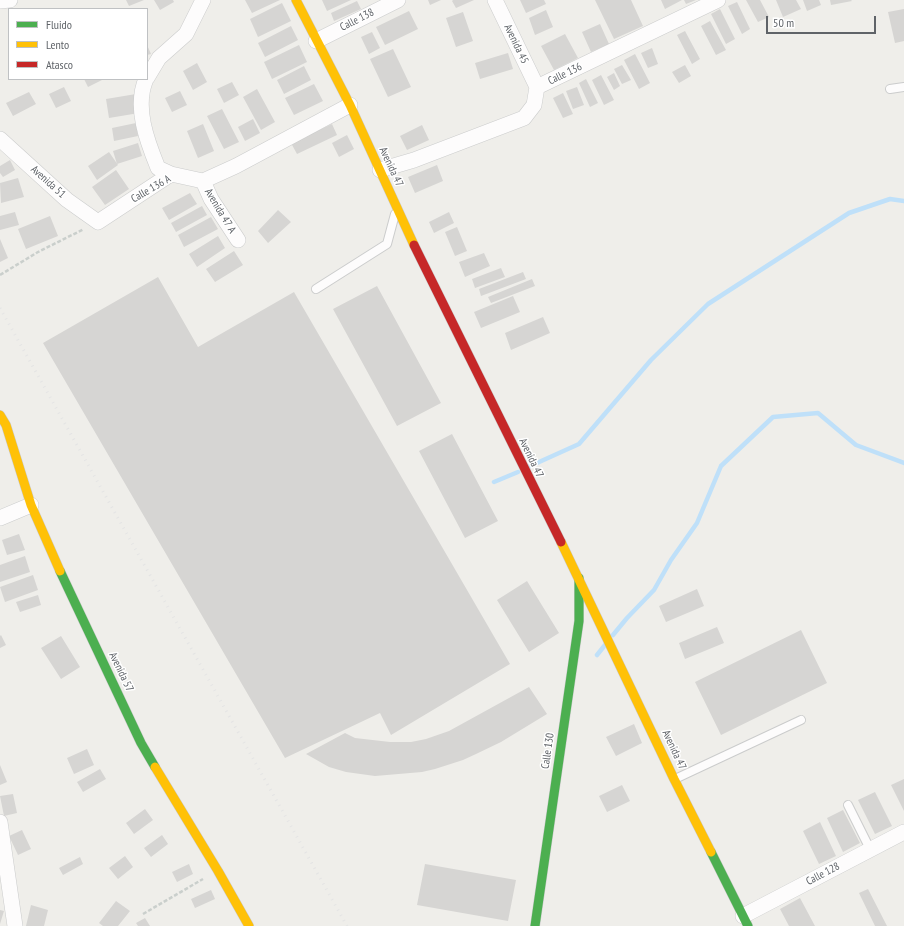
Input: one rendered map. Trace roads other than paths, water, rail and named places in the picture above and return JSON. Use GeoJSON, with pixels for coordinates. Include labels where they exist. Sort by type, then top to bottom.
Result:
{"type":"FeatureCollection","features":[{"type":"Feature","properties":{"kind":"main road","name":"Avenida 47"},"geometry":{"type":"LineString","coordinates":[[296,0],[350,105],[396,208],[523,469],[579,578],[674,779],[745,921]]}},
{"type":"Feature","properties":{"kind":"main road","name":"Avenida 57"},"geometry":{"type":"LineString","coordinates":[[0,415],[6,425],[32,505],[77,609],[141,743],[218,871],[249,926]]}},
{"type":"Feature","properties":{"kind":"main road","name":"Calle 130"},"geometry":{"type":"LineString","coordinates":[[535,926],[579,621],[579,578]]}},
{"type":"Feature","properties":{"kind":"street"},"geometry":{"type":"LineString","coordinates":[[0,0],[10,0]]}},
{"type":"Feature","properties":{"kind":"street"},"geometry":{"type":"LineString","coordinates":[[148,76],[159,58],[186,34],[203,0]]}},
{"type":"Feature","properties":{"kind":"street","name":"Calle 138"},"geometry":{"type":"LineString","coordinates":[[316,41],[398,0]]}},
{"type":"Feature","properties":{"kind":"street","name":"Avenida 45"},"geometry":{"type":"LineString","coordinates":[[495,0],[537,87]]}},
{"type":"Feature","properties":{"kind":"street","name":"Calle 136"},"geometry":{"type":"LineString","coordinates":[[380,170],[414,160],[524,118],[534,105],[537,87],[718,0]]}},
{"type":"Feature","properties":{"kind":"street"},"geometry":{"type":"LineString","coordinates":[[146,80],[141,95],[146,136],[158,168],[171,174]]}},
{"type":"Feature","properties":{"kind":"street"},"geometry":{"type":"LineString","coordinates":[[204,181],[236,166],[350,105]]}},
{"type":"Feature","properties":{"kind":"street","name":"Avenida 51"},"geometry":{"type":"LineString","coordinates":[[0,139],[67,200],[98,222]]}},
{"type":"Feature","properties":{"kind":"street","name":"Calle 136 A"},"geometry":{"type":"LineString","coordinates":[[98,222],[171,174],[204,181]]}},
{"type":"Feature","properties":{"kind":"street","name":"Avenida 47 A"},"geometry":{"type":"LineString","coordinates":[[204,181],[211,199],[238,240]]}},
{"type":"Feature","properties":{"kind":"street"},"geometry":{"type":"LineString","coordinates":[[0,518],[32,505]]}},
{"type":"Feature","properties":{"kind":"street"},"geometry":{"type":"LineString","coordinates":[[0,822],[15,926]]}},
{"type":"Feature","properties":{"kind":"street","name":"Calle 128"},"geometry":{"type":"LineString","coordinates":[[745,921],[870,849],[904,832]]}},
{"type":"Feature","properties":{"kind":"lane"},"geometry":{"type":"LineString","coordinates":[[890,89],[904,87]]}},
{"type":"Feature","properties":{"kind":"lane"},"geometry":{"type":"LineString","coordinates":[[316,289],[387,244],[396,208]]}},
{"type":"Feature","properties":{"kind":"lane"},"geometry":{"type":"LineString","coordinates":[[674,779],[801,720]]}},
{"type":"Feature","properties":{"kind":"lane"},"geometry":{"type":"LineString","coordinates":[[848,805],[870,849]]}},
{"type":"Feature","properties":{"kind":"waterway"},"geometry":{"type":"LineString","coordinates":[[528,467],[579,444],[651,360],[708,304],[849,213],[890,199],[904,201]]}},
{"type":"Feature","properties":{"kind":"waterway"},"geometry":{"type":"LineString","coordinates":[[613,635],[654,590],[671,560],[697,523],[721,466],[773,417],[818,413],[856,445],[904,463]]}},
{"type":"Feature","properties":{"kind":"waterway"},"geometry":{"type":"LineString","coordinates":[[494,482],[518,472]]}},
{"type":"Feature","properties":{"kind":"waterway"},"geometry":{"type":"LineString","coordinates":[[597,655],[605,645]]}},
{"type":"Feature","properties":{"kind":"railway"},"geometry":{"type":"LineString","coordinates":[[0,308],[347,926]]}}]}
